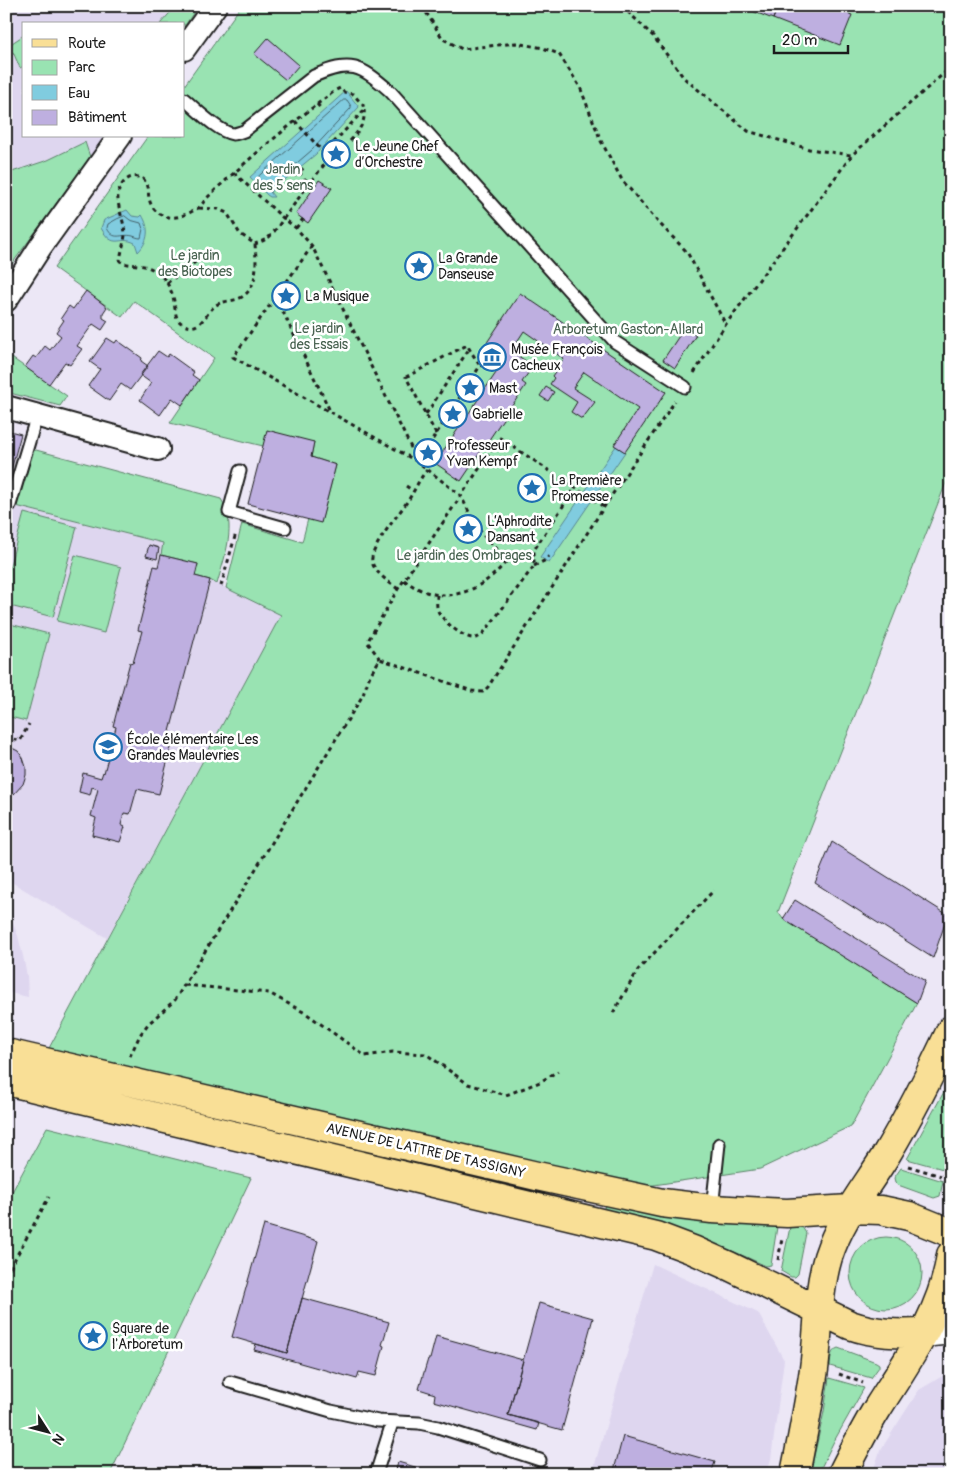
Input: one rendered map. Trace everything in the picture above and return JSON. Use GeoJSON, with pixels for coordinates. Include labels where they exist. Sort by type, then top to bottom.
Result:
{"type":"FeatureCollection","features":[{"type":"Feature","properties":{"kind":"main road"},"geometry":{"type":"LineString","coordinates":[[795,1474],[807,1416],[814,1368],[821,1282],[828,1256],[850,1208],[885,1156],[906,1119],[951,1030]]}},
{"type":"Feature","properties":{"kind":"main road","name":"AVENUE DE LATTRE DE TASSIGNY"},"geometry":{"type":"LineString","coordinates":[[6,1053],[537,1176],[662,1203],[712,1209],[787,1212],[850,1208],[881,1210],[909,1216],[951,1233]]}},
{"type":"Feature","properties":{"kind":"main road"},"geometry":{"type":"LineString","coordinates":[[6,1081],[656,1236],[729,1266],[850,1325],[889,1334],[923,1333]]}},
{"type":"Feature","properties":{"kind":"main road"},"geometry":{"type":"LineString","coordinates":[[842,1474],[876,1411],[934,1313],[944,1288],[951,1255]]}},
{"type":"Feature","properties":{"kind":"street"},"geometry":{"type":"LineString","coordinates":[[185,48],[214,6]]}},
{"type":"Feature","properties":{"kind":"street"},"geometry":{"type":"LineString","coordinates":[[6,300],[37,252],[119,138]]}},
{"type":"Feature","properties":{"kind":"street"},"geometry":{"type":"LineString","coordinates":[[6,407],[158,449]]}},
{"type":"Feature","properties":{"kind":"street"},"geometry":{"type":"LineString","coordinates":[[923,1333],[951,1330]]}},
{"type":"Feature","properties":{"kind":"lane"},"geometry":{"type":"LineString","coordinates":[[185,100],[219,128],[226,132],[238,133],[244,131],[314,76],[346,66],[360,68],[372,75],[396,98],[615,342],[685,387]]}},
{"type":"Feature","properties":{"kind":"lane"},"geometry":{"type":"LineString","coordinates":[[10,505],[37,416]]}},
{"type":"Feature","properties":{"kind":"lane"},"geometry":{"type":"LineString","coordinates":[[240,471],[229,512],[286,528]]}},
{"type":"Feature","properties":{"kind":"lane"},"geometry":{"type":"LineString","coordinates":[[712,1209],[718,1144]]}},
{"type":"Feature","properties":{"kind":"lane"},"geometry":{"type":"LineString","coordinates":[[230,1382],[331,1411],[392,1423],[438,1427],[540,1460]]}},
{"type":"Feature","properties":{"kind":"lane"},"geometry":{"type":"LineString","coordinates":[[376,1474],[392,1423]]}},
{"type":"Feature","properties":{"kind":"path"},"geometry":{"type":"LineString","coordinates":[[422,6],[443,39],[462,49],[516,43],[544,48],[559,54],[580,87],[601,141],[622,180],[687,252],[726,324]]}},
{"type":"Feature","properties":{"kind":"path"},"geometry":{"type":"LineString","coordinates":[[622,6],[653,36],[684,78],[748,131],[809,149],[852,155]]}},
{"type":"Feature","properties":{"kind":"path"},"geometry":{"type":"LineString","coordinates":[[604,507],[500,438],[398,589],[368,643],[380,659],[472,691],[483,692],[726,324],[852,155],[951,67]]}},
{"type":"Feature","properties":{"kind":"path"},"geometry":{"type":"LineString","coordinates":[[255,244],[255,273],[250,288],[240,299],[220,303],[199,324],[188,326],[179,321],[176,316],[173,297],[162,276],[148,267],[128,265],[120,261],[124,243],[124,227],[118,204],[118,191],[131,176],[138,176],[148,185],[149,199],[162,215],[177,218],[199,208],[234,173],[317,104],[340,88],[346,93],[353,94],[363,105],[364,110],[365,117],[362,124],[357,134],[350,141]]}},
{"type":"Feature","properties":{"kind":"path"},"geometry":{"type":"LineString","coordinates":[[317,104],[322,110]]}},
{"type":"Feature","properties":{"kind":"path"},"geometry":{"type":"LineString","coordinates":[[323,152],[364,110]]}},
{"type":"Feature","properties":{"kind":"path"},"geometry":{"type":"LineString","coordinates":[[255,244],[269,238],[328,160],[295,122]]}},
{"type":"Feature","properties":{"kind":"path"},"geometry":{"type":"LineString","coordinates":[[294,176],[305,167]]}},
{"type":"Feature","properties":{"kind":"path"},"geometry":{"type":"LineString","coordinates":[[299,172],[309,184]]}},
{"type":"Feature","properties":{"kind":"path"},"geometry":{"type":"LineString","coordinates":[[234,173],[296,228],[312,246],[418,462]]}},
{"type":"Feature","properties":{"kind":"path"},"geometry":{"type":"LineString","coordinates":[[254,192],[262,184]]}},
{"type":"Feature","properties":{"kind":"path"},"geometry":{"type":"LineString","coordinates":[[302,194],[307,197]]}},
{"type":"Feature","properties":{"kind":"path"},"geometry":{"type":"LineString","coordinates":[[199,208],[218,209],[227,213],[240,234],[255,244]]}},
{"type":"Feature","properties":{"kind":"path"},"geometry":{"type":"LineString","coordinates":[[296,228],[303,219]]}},
{"type":"Feature","properties":{"kind":"path"},"geometry":{"type":"LineString","coordinates":[[312,246],[233,357],[418,462],[461,496],[473,520],[484,536],[493,546],[510,558],[516,559],[528,556],[534,550],[575,488]]}},
{"type":"Feature","properties":{"kind":"path"},"geometry":{"type":"LineString","coordinates":[[167,283],[204,254]]}},
{"type":"Feature","properties":{"kind":"path"},"geometry":{"type":"LineString","coordinates":[[276,296],[331,413]]}},
{"type":"Feature","properties":{"kind":"path"},"geometry":{"type":"LineString","coordinates":[[436,434],[406,377],[467,345],[480,366]]}},
{"type":"Feature","properties":{"kind":"path"},"geometry":{"type":"LineString","coordinates":[[426,414],[469,349]]}},
{"type":"Feature","properties":{"kind":"path"},"geometry":{"type":"LineString","coordinates":[[418,462],[480,366],[488,363]]}},
{"type":"Feature","properties":{"kind":"path"},"geometry":{"type":"LineString","coordinates":[[472,379],[485,389]]}},
{"type":"Feature","properties":{"kind":"path"},"geometry":{"type":"LineString","coordinates":[[447,418],[459,426]]}},
{"type":"Feature","properties":{"kind":"path"},"geometry":{"type":"LineString","coordinates":[[476,459],[483,464]]}},
{"type":"Feature","properties":{"kind":"path"},"geometry":{"type":"LineString","coordinates":[[398,589],[385,579],[375,568],[371,560],[374,549],[427,470]]}},
{"type":"Feature","properties":{"kind":"path"},"geometry":{"type":"LineString","coordinates":[[406,486],[413,491]]}},
{"type":"Feature","properties":{"kind":"path"},"geometry":{"type":"LineString","coordinates":[[222,586],[241,516]]}},
{"type":"Feature","properties":{"kind":"path"},"geometry":{"type":"LineString","coordinates":[[534,550],[534,566]]}},
{"type":"Feature","properties":{"kind":"path"},"geometry":{"type":"LineString","coordinates":[[437,595],[436,605],[439,613],[453,628],[467,637],[474,638],[480,636],[534,566],[546,560],[549,556]]}},
{"type":"Feature","properties":{"kind":"path"},"geometry":{"type":"LineString","coordinates":[[404,580],[425,592],[437,595],[451,595],[478,587],[501,570],[510,558]]}},
{"type":"Feature","properties":{"kind":"path"},"geometry":{"type":"LineString","coordinates":[[128,1060],[148,1024],[175,1000],[363,695],[370,675],[380,659]]}},
{"type":"Feature","properties":{"kind":"path"},"geometry":{"type":"LineString","coordinates":[[6,737],[20,741],[29,724]]}},
{"type":"Feature","properties":{"kind":"path"},"geometry":{"type":"LineString","coordinates":[[613,1013],[638,970],[714,890]]}},
{"type":"Feature","properties":{"kind":"path"},"geometry":{"type":"LineString","coordinates":[[185,984],[269,993],[307,1014],[365,1056],[393,1052],[426,1054],[468,1084],[506,1095],[540,1082],[558,1071]]}},
{"type":"Feature","properties":{"kind":"path"},"geometry":{"type":"LineString","coordinates":[[903,1164],[941,1176]]}},
{"type":"Feature","properties":{"kind":"path"},"geometry":{"type":"LineString","coordinates":[[6,1276],[49,1196]]}},
{"type":"Feature","properties":{"kind":"path"},"geometry":{"type":"LineString","coordinates":[[778,1262],[783,1235]]}},
{"type":"Feature","properties":{"kind":"path"},"geometry":{"type":"LineString","coordinates":[[838,1374],[869,1384]]}},
{"type":"Feature","properties":{"kind":"shaded area"},"geometry":{"type":"Polygon","coordinates":[[[6,6],[198,6],[185,26],[185,22],[22,22],[22,138],[104,138],[6,272],[6,6]]]}},
{"type":"Feature","properties":{"kind":"shaded area","name":"École élémentaire Les Grandes Maulevries"},"geometry":{"type":"Polygon","coordinates":[[[6,504],[164,543],[162,555],[198,564],[195,576],[210,580],[281,615],[107,938],[6,879],[6,504]]]}},
{"type":"Feature","properties":{"kind":"shaded area"},"geometry":{"type":"Polygon","coordinates":[[[6,907],[18,936],[23,956],[27,976],[28,997],[6,992],[6,907]]]}},
{"type":"Feature","properties":{"kind":"shaded area"},"geometry":{"type":"Polygon","coordinates":[[[653,1264],[758,1313],[784,1360],[771,1459],[766,1474],[592,1474],[653,1264]]]}},
{"type":"Feature","properties":{"kind":"shaded area"},"geometry":{"type":"Polygon","coordinates":[[[951,1371],[951,1474],[872,1474],[880,1451],[919,1390],[951,1371]]]}},
{"type":"Feature","properties":{"kind":"green space"},"geometry":{"type":"Polygon","coordinates":[[[176,6],[198,6],[185,26],[185,22],[162,22],[176,6]]]}},
{"type":"Feature","properties":{"kind":"green space","name":"Arboretum Gaston-Allard"},"geometry":{"type":"Polygon","coordinates":[[[241,6],[951,6],[951,470],[778,912],[783,919],[917,1003],[851,1126],[760,1169],[634,1188],[48,1050],[281,615],[226,588],[242,524],[302,542],[308,519],[321,522],[336,465],[311,457],[314,442],[263,446],[170,423],[214,358],[134,301],[122,317],[54,268],[147,138],[185,138],[185,85],[241,6]]]}},
{"type":"Feature","properties":{"kind":"green space"},"geometry":{"type":"Polygon","coordinates":[[[22,36],[22,67],[20,68],[13,52],[6,54],[6,41],[9,45],[22,36]]]}},
{"type":"Feature","properties":{"kind":"green space"},"geometry":{"type":"Polygon","coordinates":[[[85,142],[90,157],[6,272],[6,174],[48,160],[85,142]]]}},
{"type":"Feature","properties":{"kind":"green space"},"geometry":{"type":"Polygon","coordinates":[[[6,354],[67,396],[60,406],[6,392],[6,354]]]}},
{"type":"Feature","properties":{"kind":"green space"},"geometry":{"type":"Polygon","coordinates":[[[36,450],[221,499],[229,520],[229,530],[226,553],[217,584],[195,576],[198,564],[161,555],[163,543],[16,506],[33,451],[36,450]]]}},
{"type":"Feature","properties":{"kind":"green space"},"geometry":{"type":"Polygon","coordinates":[[[24,513],[77,527],[53,617],[6,605],[6,580],[24,513]]]}},
{"type":"Feature","properties":{"kind":"green space"},"geometry":{"type":"Polygon","coordinates":[[[75,555],[121,567],[104,633],[57,621],[75,555]]]}},
{"type":"Feature","properties":{"kind":"green space"},"geometry":{"type":"Polygon","coordinates":[[[6,623],[49,634],[26,721],[6,716],[6,623]]]}},
{"type":"Feature","properties":{"kind":"green space"},"geometry":{"type":"Polygon","coordinates":[[[951,1079],[951,1123],[943,1169],[907,1159],[951,1079]]]}},
{"type":"Feature","properties":{"kind":"green space","name":"Square de l'Arboretum"},"geometry":{"type":"Polygon","coordinates":[[[47,1127],[251,1178],[110,1474],[6,1474],[6,1203],[47,1127]]]}},
{"type":"Feature","properties":{"kind":"green space"},"geometry":{"type":"Polygon","coordinates":[[[901,1168],[943,1181],[940,1196],[934,1198],[898,1185],[894,1178],[901,1168]]]}},
{"type":"Feature","properties":{"kind":"green space"},"geometry":{"type":"Polygon","coordinates":[[[605,1204],[705,1222],[777,1227],[771,1265],[766,1266],[707,1241],[667,1227],[605,1209],[605,1204]]]}},
{"type":"Feature","properties":{"kind":"green space"},"geometry":{"type":"Polygon","coordinates":[[[790,1227],[802,1227],[806,1233],[798,1274],[795,1277],[791,1277],[781,1271],[790,1227]]]}},
{"type":"Feature","properties":{"kind":"green space"},"geometry":{"type":"Polygon","coordinates":[[[886,1237],[906,1243],[916,1253],[922,1273],[916,1293],[906,1303],[886,1309],[866,1303],[856,1293],[850,1273],[856,1253],[866,1243],[886,1237]]]}},
{"type":"Feature","properties":{"kind":"green space"},"geometry":{"type":"Polygon","coordinates":[[[838,1348],[876,1362],[879,1364],[879,1367],[871,1378],[830,1366],[832,1353],[838,1348]]]}},
{"type":"Feature","properties":{"kind":"green space"},"geometry":{"type":"Polygon","coordinates":[[[829,1378],[864,1388],[818,1474],[810,1474],[824,1412],[829,1378]]]}},
{"type":"Feature","properties":{"kind":"water"},"geometry":{"type":"Polygon","coordinates":[[[346,91],[359,107],[316,154],[270,192],[274,197],[267,195],[250,177],[346,91]]]}},
{"type":"Feature","properties":{"kind":"water"},"geometry":{"type":"Polygon","coordinates":[[[127,210],[132,216],[140,217],[142,215],[145,220],[146,239],[138,252],[135,243],[113,241],[101,228],[104,220],[127,210]]]}},
{"type":"Feature","properties":{"kind":"water"},"geometry":{"type":"Polygon","coordinates":[[[616,446],[625,452],[549,563],[540,557],[616,446]]]}},
{"type":"Feature","properties":{"kind":"building"},"geometry":{"type":"Polygon","coordinates":[[[754,6],[778,6],[773,19],[752,11],[754,6]]]}},
{"type":"Feature","properties":{"kind":"building"},"geometry":{"type":"Polygon","coordinates":[[[778,6],[828,6],[852,15],[840,45],[773,19],[778,6]]]}},
{"type":"Feature","properties":{"kind":"building"},"geometry":{"type":"Polygon","coordinates":[[[268,38],[299,65],[286,80],[254,54],[268,38]]]}},
{"type":"Feature","properties":{"kind":"building"},"geometry":{"type":"Polygon","coordinates":[[[319,180],[332,188],[308,223],[296,214],[319,180]]]}},
{"type":"Feature","properties":{"kind":"building"},"geometry":{"type":"Polygon","coordinates":[[[86,291],[107,307],[103,313],[103,318],[108,321],[102,330],[93,324],[77,346],[82,349],[70,365],[65,362],[49,384],[25,367],[33,356],[36,358],[45,346],[50,350],[61,336],[56,332],[64,320],[61,318],[69,306],[73,309],[86,291]]]}},
{"type":"Feature","properties":{"kind":"building"},"geometry":{"type":"Polygon","coordinates":[[[520,293],[666,392],[625,452],[614,445],[638,409],[584,372],[573,388],[595,402],[582,419],[571,412],[577,402],[550,384],[554,378],[552,376],[564,359],[524,331],[511,351],[533,366],[522,382],[526,385],[461,481],[435,463],[498,370],[478,356],[520,293]]]}},
{"type":"Feature","properties":{"kind":"building"},"geometry":{"type":"Polygon","coordinates":[[[685,327],[696,335],[675,368],[663,360],[685,327]]]}},
{"type":"Feature","properties":{"kind":"building"},"geometry":{"type":"Polygon","coordinates":[[[107,338],[115,343],[117,340],[142,358],[141,361],[148,366],[130,390],[121,384],[109,401],[88,386],[100,369],[90,362],[107,338]]]}},
{"type":"Feature","properties":{"kind":"building"},"geometry":{"type":"Polygon","coordinates":[[[158,351],[167,357],[169,354],[194,372],[192,375],[199,380],[182,405],[172,398],[160,415],[140,400],[151,383],[140,375],[158,351]]]}},
{"type":"Feature","properties":{"kind":"building"},"geometry":{"type":"Polygon","coordinates":[[[546,387],[554,392],[548,401],[540,396],[546,387]]]}},
{"type":"Feature","properties":{"kind":"building"},"geometry":{"type":"Polygon","coordinates":[[[6,430],[21,434],[6,488],[6,430]]]}},
{"type":"Feature","properties":{"kind":"building"},"geometry":{"type":"Polygon","coordinates":[[[267,430],[314,442],[311,457],[336,465],[321,523],[248,504],[267,430]]]}},
{"type":"Feature","properties":{"kind":"building"},"geometry":{"type":"Polygon","coordinates":[[[149,545],[159,548],[157,559],[146,556],[149,545]]]}},
{"type":"Feature","properties":{"kind":"building"},"geometry":{"type":"Polygon","coordinates":[[[161,555],[198,564],[195,576],[210,580],[168,739],[173,740],[159,794],[137,789],[130,814],[124,813],[121,825],[125,827],[120,842],[92,835],[96,818],[91,816],[98,789],[92,787],[90,795],[79,792],[83,773],[101,778],[104,773],[116,727],[113,726],[130,662],[133,663],[142,631],[138,630],[154,566],[158,567],[161,555]]]}},
{"type":"Feature","properties":{"kind":"building"},"geometry":{"type":"Polygon","coordinates":[[[6,745],[18,751],[23,758],[26,775],[23,784],[14,794],[6,797],[6,745]]]}},
{"type":"Feature","properties":{"kind":"building"},"geometry":{"type":"Polygon","coordinates":[[[832,842],[948,915],[933,958],[815,883],[832,842]]]}},
{"type":"Feature","properties":{"kind":"building"},"geometry":{"type":"Polygon","coordinates":[[[795,900],[925,981],[917,1003],[783,919],[795,900]]]}},
{"type":"Feature","properties":{"kind":"building"},"geometry":{"type":"Polygon","coordinates":[[[264,1225],[318,1241],[287,1353],[232,1337],[264,1225]]]}},
{"type":"Feature","properties":{"kind":"building"},"geometry":{"type":"Polygon","coordinates":[[[302,1298],[389,1322],[376,1376],[359,1372],[357,1379],[254,1350],[256,1344],[287,1353],[302,1298]]]}},
{"type":"Feature","properties":{"kind":"building"},"geometry":{"type":"Polygon","coordinates":[[[539,1303],[593,1318],[562,1430],[508,1415],[539,1303]]]}},
{"type":"Feature","properties":{"kind":"building"},"geometry":{"type":"Polygon","coordinates":[[[436,1336],[523,1360],[508,1415],[539,1423],[537,1430],[434,1401],[435,1394],[419,1389],[436,1336]]]}},
{"type":"Feature","properties":{"kind":"building"},"geometry":{"type":"Polygon","coordinates":[[[623,1436],[715,1462],[711,1474],[613,1474],[623,1436]]]}},
{"type":"Feature","properties":{"kind":"building"},"geometry":{"type":"Polygon","coordinates":[[[398,1462],[439,1474],[395,1474],[398,1462]]]}},
{"type":"Feature","properties":{"kind":"place","name":"Le Jeune Chef d’Orchestre"},"geometry":{"type":"Point","coordinates":[336,154]}},
{"type":"Feature","properties":{"kind":"place","name":"La Grande Danseuse"},"geometry":{"type":"Point","coordinates":[419,266]}},
{"type":"Feature","properties":{"kind":"place","name":"La Musique"},"geometry":{"type":"Point","coordinates":[286,296]}},
{"type":"Feature","properties":{"kind":"place","name":"Musée François Cacheux"},"geometry":{"type":"Point","coordinates":[492,357]}},
{"type":"Feature","properties":{"kind":"place","name":"Mast"},"geometry":{"type":"Point","coordinates":[470,388]}},
{"type":"Feature","properties":{"kind":"place","name":"Gabrielle"},"geometry":{"type":"Point","coordinates":[453,414]}},
{"type":"Feature","properties":{"kind":"place","name":"Professeur Yvan Kempf"},"geometry":{"type":"Point","coordinates":[428,453]}},
{"type":"Feature","properties":{"kind":"place","name":"La Première Promesse"},"geometry":{"type":"Point","coordinates":[532,488]}},
{"type":"Feature","properties":{"kind":"place","name":"L’Aphrodite Dansant"},"geometry":{"type":"Point","coordinates":[468,529]}},
{"type":"Feature","properties":{"kind":"place","name":"École élémentaire Les Grandes Maulevries"},"geometry":{"type":"Point","coordinates":[108,747]}},
{"type":"Feature","properties":{"kind":"place","name":"Square de l'Arboretum"},"geometry":{"type":"Point","coordinates":[93,1336]}},
{"type":"Feature","properties":{"kind":"park label","name":"Jardin des 5 sens"},"geometry":{"type":"Point","coordinates":[283,177]}},
{"type":"Feature","properties":{"kind":"park label","name":"Le jardin des Biotopes"},"geometry":{"type":"Point","coordinates":[195,264]}},
{"type":"Feature","properties":{"kind":"park label","name":"Le jardin des Essais"},"geometry":{"type":"Point","coordinates":[319,336]}},
{"type":"Feature","properties":{"kind":"park label","name":"Le jardin des Ombrages"},"geometry":{"type":"Point","coordinates":[464,555]}}]}
